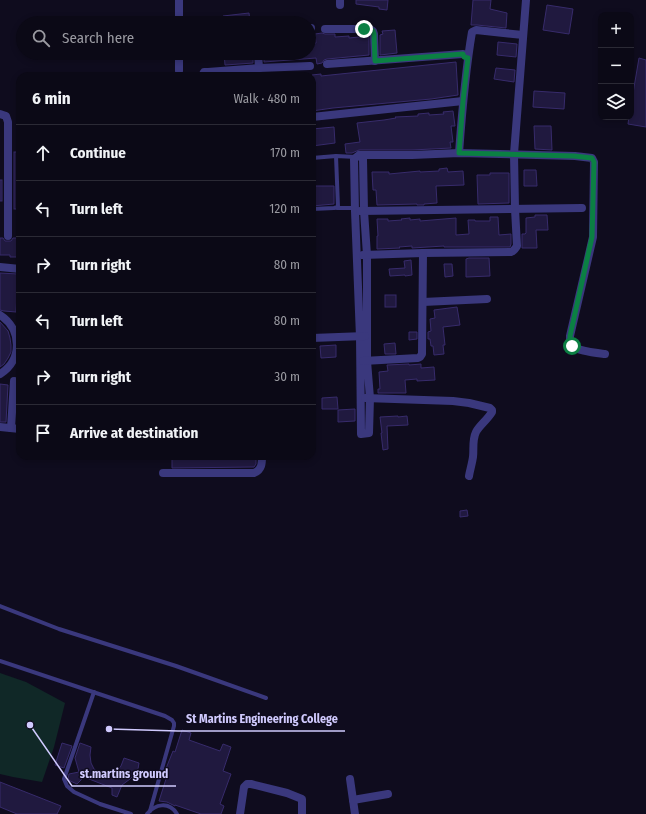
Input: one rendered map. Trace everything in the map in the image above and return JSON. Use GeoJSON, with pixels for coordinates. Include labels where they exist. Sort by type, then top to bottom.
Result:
{"type":"FeatureCollection","features":[{"type":"Feature","properties":{"kind":"street"},"geometry":{"type":"LineString","coordinates":[[179,0],[179,16]]}},
{"type":"Feature","properties":{"kind":"street"},"geometry":{"type":"LineString","coordinates":[[357,255],[423,252],[514,251],[516,246],[514,154],[526,0]]}},
{"type":"Feature","properties":{"kind":"street"},"geometry":{"type":"LineString","coordinates":[[326,30],[370,29],[374,34],[375,61]]}},
{"type":"Feature","properties":{"kind":"street"},"geometry":{"type":"LineString","coordinates":[[459,153],[467,55],[472,32],[476,30],[523,34]]}},
{"type":"Feature","properties":{"kind":"street"},"geometry":{"type":"LineString","coordinates":[[327,64],[467,55]]}},
{"type":"Feature","properties":{"kind":"street"},"geometry":{"type":"LineString","coordinates":[[179,60],[179,71]]}},
{"type":"Feature","properties":{"kind":"street"},"geometry":{"type":"LineString","coordinates":[[258,60],[259,68]]}},
{"type":"Feature","properties":{"kind":"street"},"geometry":{"type":"LineString","coordinates":[[208,72],[310,66]]}},
{"type":"Feature","properties":{"kind":"street"},"geometry":{"type":"LineString","coordinates":[[316,117],[463,101]]}},
{"type":"Feature","properties":{"kind":"street"},"geometry":{"type":"LineString","coordinates":[[0,114],[6,116],[8,122],[8,236]]}},
{"type":"Feature","properties":{"kind":"street"},"geometry":{"type":"LineString","coordinates":[[364,336],[357,255],[357,157],[459,153],[588,157],[592,158],[594,162],[592,237],[570,336],[570,343],[572,346],[577,348],[594,353],[605,354]]}},
{"type":"Feature","properties":{"kind":"street"},"geometry":{"type":"LineString","coordinates":[[358,210],[582,208]]}},
{"type":"Feature","properties":{"kind":"street"},"geometry":{"type":"LineString","coordinates":[[358,210],[367,255],[364,361],[360,398],[360,433],[362,434],[369,433],[370,398],[364,361]]}},
{"type":"Feature","properties":{"kind":"street"},"geometry":{"type":"LineString","coordinates":[[364,361],[420,357],[422,352],[423,252]]}},
{"type":"Feature","properties":{"kind":"street"},"geometry":{"type":"LineString","coordinates":[[0,267],[16,269]]}},
{"type":"Feature","properties":{"kind":"street"},"geometry":{"type":"LineString","coordinates":[[423,302],[487,299]]}},
{"type":"Feature","properties":{"kind":"street"},"geometry":{"type":"LineString","coordinates":[[0,315],[6,319],[13,328],[16,339],[16,350],[13,361],[5,371],[0,374]]}},
{"type":"Feature","properties":{"kind":"street"},"geometry":{"type":"LineString","coordinates":[[316,338],[364,336]]}},
{"type":"Feature","properties":{"kind":"street"},"geometry":{"type":"LineString","coordinates":[[11,428],[14,381]]}},
{"type":"Feature","properties":{"kind":"street"},"geometry":{"type":"LineString","coordinates":[[360,398],[453,401],[490,408],[492,412],[482,426],[477,430],[474,439],[472,448],[473,456],[469,476]]}},
{"type":"Feature","properties":{"kind":"street"},"geometry":{"type":"LineString","coordinates":[[0,427],[16,429]]}},
{"type":"Feature","properties":{"kind":"street"},"geometry":{"type":"LineString","coordinates":[[163,473],[254,473],[258,472],[261,467],[262,460]]}},
{"type":"Feature","properties":{"kind":"street"},"geometry":{"type":"LineString","coordinates":[[350,779],[355,814]]}},
{"type":"Feature","properties":{"kind":"street"},"geometry":{"type":"LineString","coordinates":[[240,814],[244,787],[247,784],[279,791],[302,799],[302,814]]}},
{"type":"Feature","properties":{"kind":"street"},"geometry":{"type":"LineString","coordinates":[[353,800],[388,794]]}},
{"type":"Feature","properties":{"kind":"lane"},"geometry":{"type":"LineString","coordinates":[[316,158],[336,156],[357,157]]}},
{"type":"Feature","properties":{"kind":"lane"},"geometry":{"type":"LineString","coordinates":[[336,156],[338,204],[336,208]]}},
{"type":"Feature","properties":{"kind":"lane"},"geometry":{"type":"LineString","coordinates":[[316,209],[336,208],[358,210]]}},
{"type":"Feature","properties":{"kind":"lane"},"geometry":{"type":"LineString","coordinates":[[0,606],[59,629],[176,666],[266,698]]}},
{"type":"Feature","properties":{"kind":"lane"},"geometry":{"type":"LineString","coordinates":[[0,661],[169,718],[174,723],[148,812]]}},
{"type":"Feature","properties":{"kind":"lane"},"geometry":{"type":"LineString","coordinates":[[94,692],[64,779],[67,786],[74,792],[100,804],[131,814]]}},
{"type":"Feature","properties":{"kind":"lane"},"geometry":{"type":"LineString","coordinates":[[148,812],[155,806],[160,805],[171,808],[177,814]]}},
{"type":"Feature","properties":{"kind":"green space"},"geometry":{"type":"Polygon","coordinates":[[[0,673],[26,682],[65,703],[54,747],[42,782],[0,774],[0,673]]]}},
{"type":"Feature","properties":{"kind":"building"},"geometry":{"type":"Polygon","coordinates":[[[356,0],[388,0],[387,10],[379,9],[379,7],[356,4],[356,0]]]}},
{"type":"Feature","properties":{"kind":"building"},"geometry":{"type":"Polygon","coordinates":[[[473,0],[491,0],[490,9],[507,13],[506,28],[471,25],[473,0]]]}},
{"type":"Feature","properties":{"kind":"building"},"geometry":{"type":"Polygon","coordinates":[[[547,5],[573,9],[569,34],[543,30],[547,5]]]}},
{"type":"Feature","properties":{"kind":"building"},"geometry":{"type":"Polygon","coordinates":[[[249,13],[249,16],[223,16],[249,13]]]}},
{"type":"Feature","properties":{"kind":"building"},"geometry":{"type":"Polygon","coordinates":[[[395,30],[397,53],[380,55],[380,35],[383,34],[382,31],[395,30]]]}},
{"type":"Feature","properties":{"kind":"building"},"geometry":{"type":"Polygon","coordinates":[[[316,34],[335,34],[335,37],[349,36],[349,38],[369,36],[369,55],[327,59],[322,63],[317,64],[316,34]]]}},
{"type":"Feature","properties":{"kind":"building"},"geometry":{"type":"Polygon","coordinates":[[[498,42],[517,44],[516,57],[497,55],[498,42]]]}},
{"type":"Feature","properties":{"kind":"building"},"geometry":{"type":"Polygon","coordinates":[[[639,58],[646,60],[646,127],[628,124],[629,120],[634,120],[634,87],[639,58]]]}},
{"type":"Feature","properties":{"kind":"building"},"geometry":{"type":"Polygon","coordinates":[[[225,60],[253,60],[253,63],[225,65],[225,60]]]}},
{"type":"Feature","properties":{"kind":"building"},"geometry":{"type":"Polygon","coordinates":[[[264,60],[290,60],[264,62],[264,60]]]}},
{"type":"Feature","properties":{"kind":"building"},"geometry":{"type":"Polygon","coordinates":[[[456,62],[458,95],[316,110],[316,75],[321,74],[321,76],[456,62]]]}},
{"type":"Feature","properties":{"kind":"building"},"geometry":{"type":"Polygon","coordinates":[[[496,68],[515,70],[514,82],[494,79],[496,68]]]}},
{"type":"Feature","properties":{"kind":"building"},"geometry":{"type":"Polygon","coordinates":[[[534,91],[565,93],[564,109],[533,107],[534,91]]]}},
{"type":"Feature","properties":{"kind":"building"},"geometry":{"type":"Polygon","coordinates":[[[453,111],[455,126],[451,126],[453,142],[450,142],[451,148],[359,150],[352,153],[346,153],[345,144],[360,142],[357,123],[396,118],[395,117],[418,116],[418,114],[444,114],[443,112],[453,111]]]}},
{"type":"Feature","properties":{"kind":"building"},"geometry":{"type":"Polygon","coordinates":[[[534,126],[551,126],[552,150],[535,149],[534,126]]]}},
{"type":"Feature","properties":{"kind":"building"},"geometry":{"type":"Polygon","coordinates":[[[334,127],[335,143],[316,145],[316,129],[334,127]]]}},
{"type":"Feature","properties":{"kind":"building"},"geometry":{"type":"Polygon","coordinates":[[[14,152],[16,152],[16,209],[14,209],[14,152]]]}},
{"type":"Feature","properties":{"kind":"building"},"geometry":{"type":"Polygon","coordinates":[[[447,168],[448,172],[463,171],[464,185],[436,186],[437,203],[424,205],[377,205],[376,190],[373,190],[372,172],[389,172],[389,174],[439,171],[439,169],[447,168]]]}},
{"type":"Feature","properties":{"kind":"building"},"geometry":{"type":"Polygon","coordinates":[[[524,170],[536,170],[537,186],[524,186],[524,170]]]}},
{"type":"Feature","properties":{"kind":"building"},"geometry":{"type":"Polygon","coordinates":[[[490,173],[509,173],[509,203],[478,204],[477,175],[490,175],[490,173]]]}},
{"type":"Feature","properties":{"kind":"building"},"geometry":{"type":"Polygon","coordinates":[[[0,180],[2,180],[2,201],[0,201],[0,180]]]}},
{"type":"Feature","properties":{"kind":"building"},"geometry":{"type":"Polygon","coordinates":[[[316,186],[334,186],[334,204],[316,206],[316,186]]]}},
{"type":"Feature","properties":{"kind":"building"},"geometry":{"type":"Polygon","coordinates":[[[535,215],[547,215],[548,230],[536,230],[537,248],[522,248],[522,234],[526,233],[526,218],[535,217],[535,215]]]}},
{"type":"Feature","properties":{"kind":"building"},"geometry":{"type":"Polygon","coordinates":[[[490,217],[498,217],[499,235],[511,234],[510,247],[444,246],[412,248],[412,246],[377,249],[377,219],[388,219],[388,221],[410,218],[410,220],[420,219],[420,221],[456,218],[456,235],[469,234],[468,220],[490,221],[490,217]]]}},
{"type":"Feature","properties":{"kind":"building"},"geometry":{"type":"Polygon","coordinates":[[[0,238],[3,238],[5,241],[11,241],[13,238],[16,238],[16,257],[10,257],[10,255],[0,255],[0,238]]]}},
{"type":"Feature","properties":{"kind":"building"},"geometry":{"type":"Polygon","coordinates":[[[489,258],[490,276],[466,277],[466,259],[489,258]]]}},
{"type":"Feature","properties":{"kind":"building"},"geometry":{"type":"Polygon","coordinates":[[[411,260],[412,275],[390,276],[389,269],[405,268],[404,261],[411,260]]]}},
{"type":"Feature","properties":{"kind":"building"},"geometry":{"type":"Polygon","coordinates":[[[444,264],[452,264],[453,276],[445,277],[444,264]]]}},
{"type":"Feature","properties":{"kind":"building"},"geometry":{"type":"Polygon","coordinates":[[[0,273],[16,274],[16,312],[0,310],[0,273]]]}},
{"type":"Feature","properties":{"kind":"building"},"geometry":{"type":"Polygon","coordinates":[[[385,295],[396,295],[396,307],[385,307],[385,295]]]}},
{"type":"Feature","properties":{"kind":"building"},"geometry":{"type":"Polygon","coordinates":[[[457,307],[460,325],[443,327],[445,345],[443,345],[444,354],[434,355],[433,346],[431,346],[430,339],[428,339],[428,332],[431,331],[430,319],[435,318],[434,310],[457,307]]]}},
{"type":"Feature","properties":{"kind":"building"},"geometry":{"type":"Polygon","coordinates":[[[0,322],[8,331],[11,352],[4,364],[0,367],[0,322]]]}},
{"type":"Feature","properties":{"kind":"building"},"geometry":{"type":"Polygon","coordinates":[[[409,332],[417,332],[417,339],[409,340],[409,332]]]}},
{"type":"Feature","properties":{"kind":"building"},"geometry":{"type":"Polygon","coordinates":[[[395,343],[396,354],[385,354],[384,344],[395,343]]]}},
{"type":"Feature","properties":{"kind":"building"},"geometry":{"type":"Polygon","coordinates":[[[336,345],[336,357],[321,358],[320,346],[336,345]]]}},
{"type":"Feature","properties":{"kind":"building"},"geometry":{"type":"Polygon","coordinates":[[[421,364],[421,368],[434,367],[435,380],[405,380],[406,393],[378,393],[378,389],[380,389],[379,372],[388,371],[387,365],[421,364]]]}},
{"type":"Feature","properties":{"kind":"building"},"geometry":{"type":"Polygon","coordinates":[[[0,384],[8,385],[6,422],[0,422],[0,384]]]}},
{"type":"Feature","properties":{"kind":"building"},"geometry":{"type":"Polygon","coordinates":[[[337,397],[338,409],[322,409],[322,398],[337,397]]]}},
{"type":"Feature","properties":{"kind":"building"},"geometry":{"type":"Polygon","coordinates":[[[355,409],[355,421],[338,422],[338,410],[355,409]]]}},
{"type":"Feature","properties":{"kind":"building"},"geometry":{"type":"Polygon","coordinates":[[[407,416],[408,425],[387,426],[388,449],[383,450],[380,417],[407,416]]]}},
{"type":"Feature","properties":{"kind":"building"},"geometry":{"type":"Polygon","coordinates":[[[172,460],[256,460],[254,467],[172,468],[172,460]]]}},
{"type":"Feature","properties":{"kind":"building"},"geometry":{"type":"Polygon","coordinates":[[[467,510],[468,516],[460,517],[460,511],[467,510]]]}},
{"type":"Feature","properties":{"kind":"building"},"geometry":{"type":"Polygon","coordinates":[[[182,730],[191,733],[189,740],[220,751],[223,744],[231,747],[223,771],[231,774],[220,804],[224,806],[221,814],[201,814],[167,802],[159,801],[166,779],[163,778],[165,771],[173,751],[175,752],[182,730]]]}},
{"type":"Feature","properties":{"kind":"building"},"geometry":{"type":"Polygon","coordinates":[[[62,743],[72,746],[64,768],[55,765],[62,743]]]}},
{"type":"Feature","properties":{"kind":"building"},"geometry":{"type":"Polygon","coordinates":[[[80,743],[91,747],[91,763],[94,769],[100,774],[108,775],[116,772],[121,766],[124,758],[139,763],[135,774],[122,785],[117,797],[112,795],[112,788],[84,777],[77,784],[68,780],[69,774],[79,772],[75,758],[80,743]]]}},
{"type":"Feature","properties":{"kind":"building"},"geometry":{"type":"Polygon","coordinates":[[[0,782],[61,806],[57,814],[17,814],[0,807],[0,782]]]}},
{"type":"Feature","properties":{"kind":"place","name":"st.martins ground"},"geometry":{"type":"Point","coordinates":[30,725]}},
{"type":"Feature","properties":{"kind":"place","name":"St Martins Engineering College"},"geometry":{"type":"Point","coordinates":[109,729]}},
{"type":"Feature","properties":{"kind":"route"},"geometry":{"type":"LineString","coordinates":[[364,29],[370,29],[373,31],[375,61],[463,54],[464,57],[468,58],[459,153],[574,156],[592,158],[594,162],[593,229],[570,336],[570,343],[572,346]]}}]}
